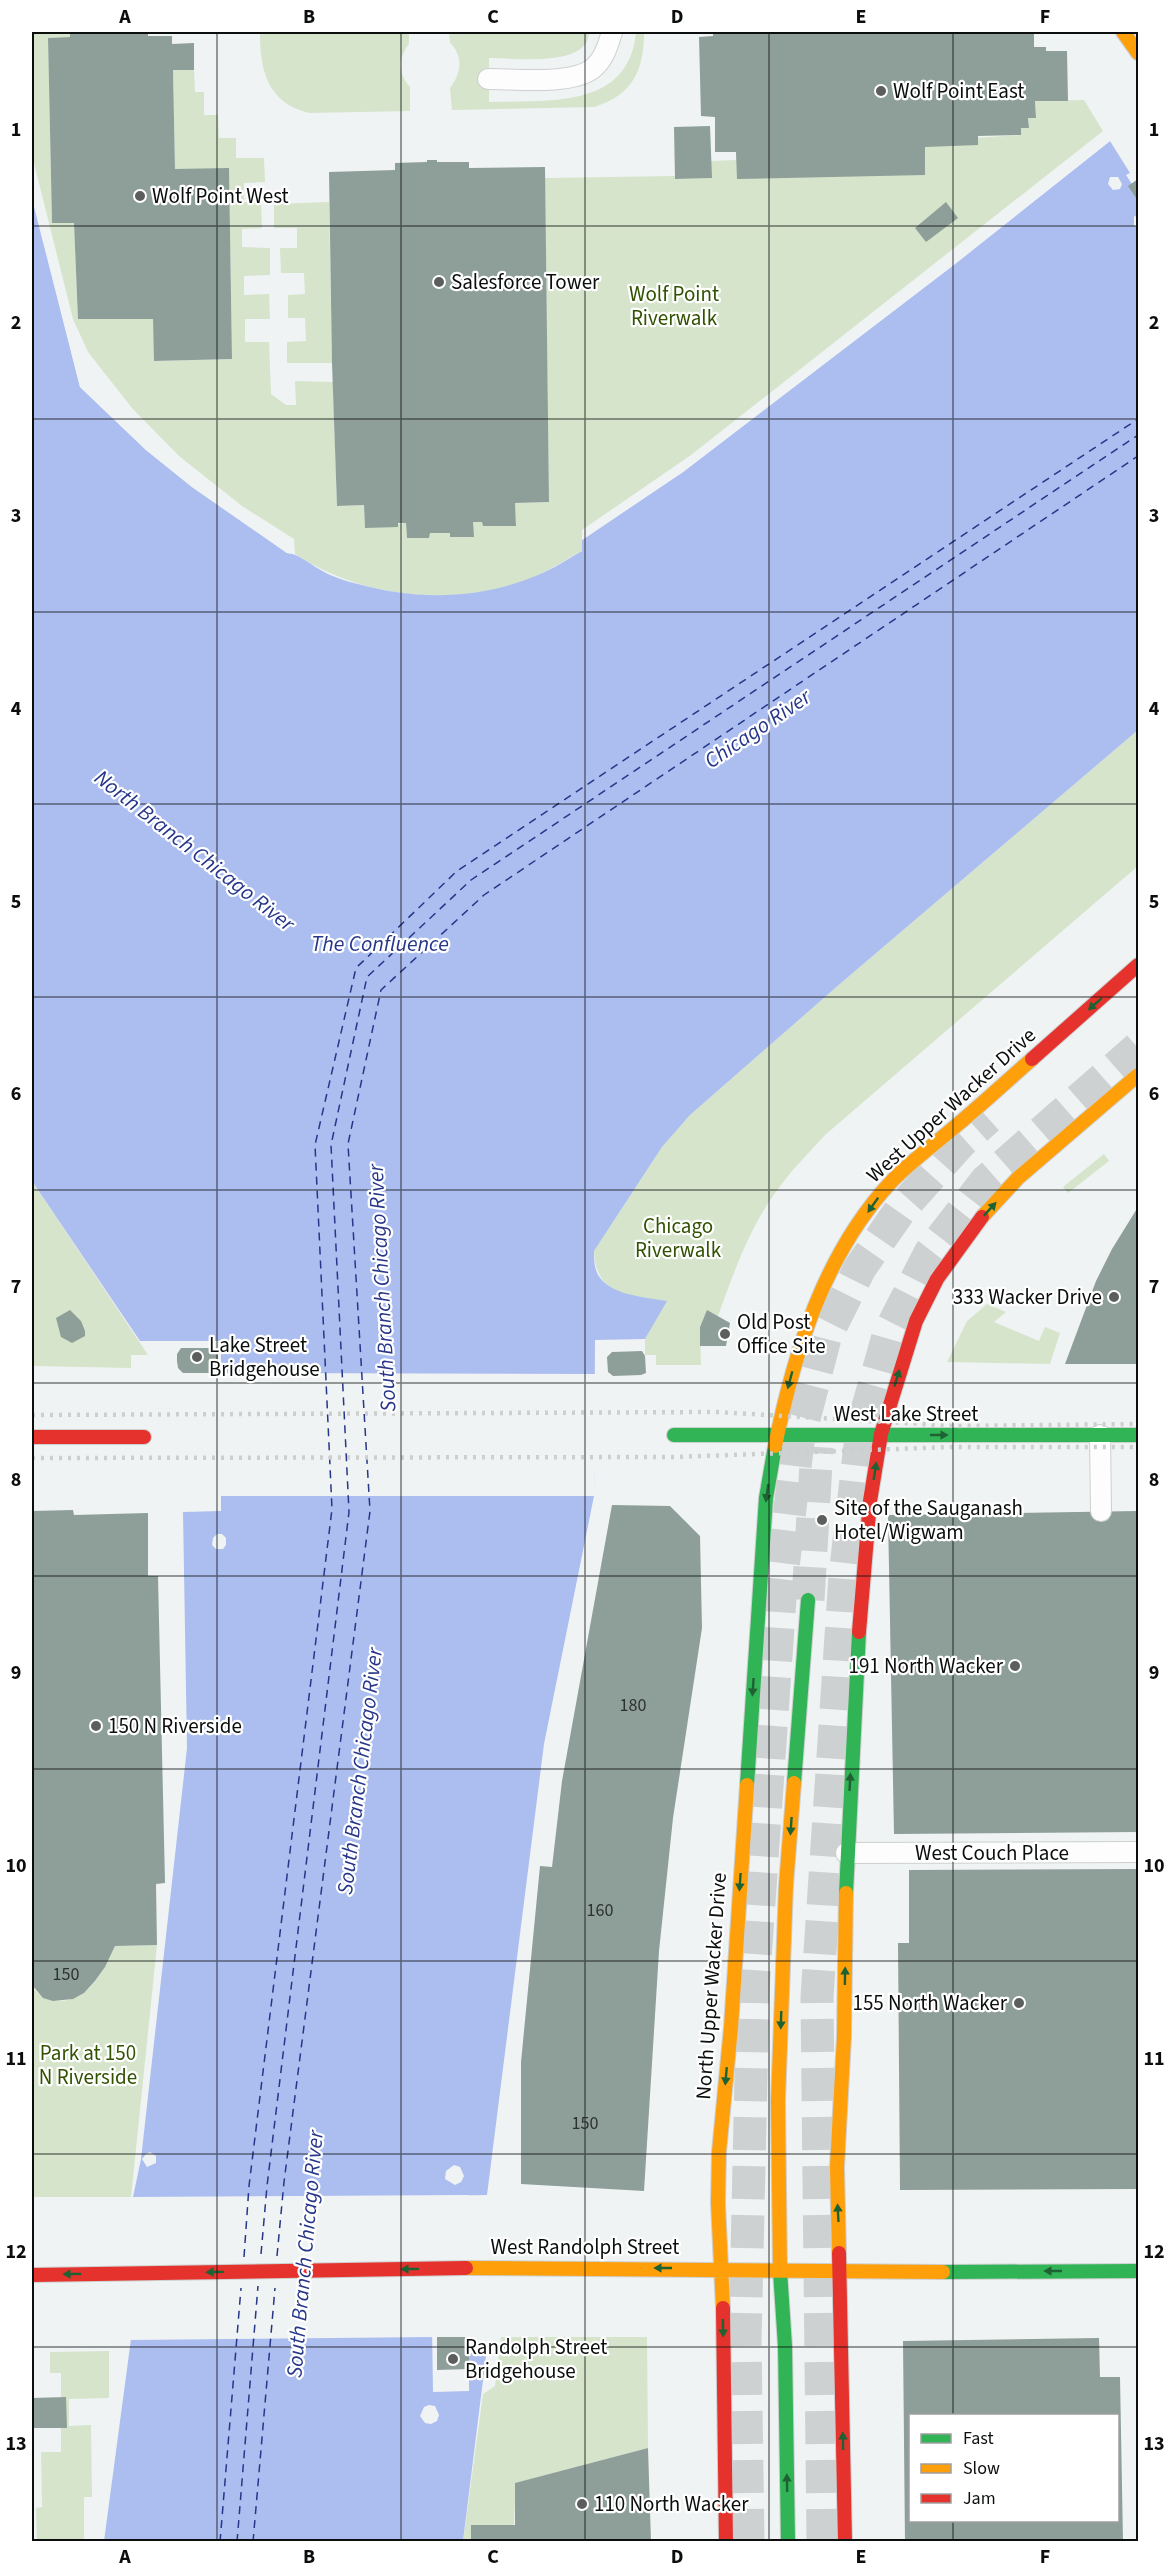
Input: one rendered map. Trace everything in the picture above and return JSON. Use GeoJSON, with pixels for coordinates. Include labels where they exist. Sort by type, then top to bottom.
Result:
{"type":"FeatureCollection","features":[{"type":"Feature","properties":{"kind":"main road"},"geometry":{"type":"LineString","coordinates":[[1124,32],[1138,53]]}},
{"type":"Feature","properties":{"kind":"main road","name":"West Upper Wacker Drive"},"geometry":{"type":"LineString","coordinates":[[776,1435],[793,1371],[816,1302],[846,1245],[884,1191],[1138,965]]}},
{"type":"Feature","properties":{"kind":"main road"},"geometry":{"type":"LineString","coordinates":[[845,2541],[837,2167],[844,2037],[846,1853],[862,1591],[870,1501],[880,1434],[916,1321],[937,1279],[974,1226],[1018,1178],[1138,1075]]}},
{"type":"Feature","properties":{"kind":"main road","name":"West Lake Street"},"geometry":{"type":"LineString","coordinates":[[674,1435],[1138,1435]]}},
{"type":"Feature","properties":{"kind":"main road","name":"North Upper Wacker Drive"},"geometry":{"type":"LineString","coordinates":[[726,2541],[722,2269],[718,2203],[719,2152],[732,2015],[766,1498],[776,1435]]}},
{"type":"Feature","properties":{"kind":"main road"},"geometry":{"type":"LineString","coordinates":[[32,1437],[144,1437]]}},
{"type":"Feature","properties":{"kind":"main road"},"geometry":{"type":"LineString","coordinates":[[788,2541],[785,2346],[780,2271],[778,2101],[786,1885],[808,1600]]}},
{"type":"Feature","properties":{"kind":"main road","name":"West Randolph Street"},"geometry":{"type":"LineString","coordinates":[[32,2275],[468,2268],[840,2272],[1138,2271]]}},
{"type":"Feature","properties":{"kind":"lane"},"geometry":{"type":"LineString","coordinates":[[488,79],[566,78],[581,74],[592,69],[602,59],[612,32]]}},
{"type":"Feature","properties":{"kind":"lane"},"geometry":{"type":"LineString","coordinates":[[1100,1435],[1101,1511]]}},
{"type":"Feature","properties":{"kind":"lane","name":"West Couch Place"},"geometry":{"type":"LineString","coordinates":[[846,1853],[1138,1852]]}},
{"type":"Feature","properties":{"kind":"green space","name":"Wolf Point Riverwalk"},"geometry":{"type":"Polygon","coordinates":[[[32,32],[70,32],[70,37],[48,38],[52,223],[74,223],[78,319],[153,319],[155,361],[232,359],[229,169],[175,169],[173,70],[194,70],[195,92],[204,92],[204,115],[218,115],[219,138],[236,138],[236,158],[264,158],[265,182],[244,183],[244,202],[261,202],[262,228],[242,229],[242,247],[270,248],[270,275],[244,276],[244,295],[269,294],[270,319],[245,319],[245,342],[269,342],[271,394],[286,405],[296,405],[295,381],[333,382],[337,506],[364,505],[365,527],[406,523],[407,538],[429,538],[430,533],[450,533],[451,537],[473,537],[473,522],[482,522],[483,526],[516,525],[515,503],[549,502],[545,178],[675,176],[675,179],[711,178],[711,161],[736,160],[736,152],[1021,135],[1021,128],[1029,127],[1028,118],[1036,118],[1035,101],[1084,100],[1103,131],[691,455],[582,530],[583,550],[540,574],[512,585],[456,595],[400,593],[345,579],[295,554],[294,539],[242,506],[179,456],[132,408],[88,352],[73,319],[32,155],[32,32]]]}},
{"type":"Feature","properties":{"kind":"green space"},"geometry":{"type":"Polygon","coordinates":[[[409,32],[409,44],[400,66],[410,87],[410,111],[309,113],[295,108],[284,102],[269,84],[260,48],[260,34],[409,32]]]}},
{"type":"Feature","properties":{"kind":"green space"},"geometry":{"type":"Polygon","coordinates":[[[449,32],[589,32],[586,43],[577,51],[564,56],[548,59],[489,58],[489,102],[559,100],[582,96],[602,88],[618,76],[630,57],[636,32],[644,32],[642,58],[634,79],[618,96],[607,102],[594,107],[452,110],[450,88],[459,71],[459,59],[450,43],[449,32]]]}},
{"type":"Feature","properties":{"kind":"green space"},"geometry":{"type":"Polygon","coordinates":[[[329,202],[332,363],[287,363],[287,342],[306,341],[305,318],[288,318],[288,295],[305,294],[304,273],[281,273],[280,248],[297,248],[297,228],[274,228],[274,204],[329,202]]]}},
{"type":"Feature","properties":{"kind":"green space","name":"Chicago Riverwalk"},"geometry":{"type":"Polygon","coordinates":[[[1138,730],[1138,866],[825,1135],[773,1195],[738,1263],[718,1316],[707,1311],[700,1327],[701,1365],[656,1365],[656,1355],[645,1355],[645,1339],[666,1301],[616,1291],[601,1277],[596,1266],[594,1251],[662,1147],[690,1115],[1138,730]]]}},
{"type":"Feature","properties":{"kind":"green space"},"geometry":{"type":"Polygon","coordinates":[[[1104,1154],[1109,1161],[1068,1193],[1063,1187],[1104,1154]]]}},
{"type":"Feature","properties":{"kind":"green space"},"geometry":{"type":"Polygon","coordinates":[[[32,1181],[148,1355],[131,1355],[131,1368],[32,1366],[32,1181]]]}},
{"type":"Feature","properties":{"kind":"green space"},"geometry":{"type":"Polygon","coordinates":[[[987,1304],[1006,1312],[994,1322],[1039,1341],[1045,1327],[1060,1333],[1050,1364],[947,1362],[967,1321],[987,1304]]]}},
{"type":"Feature","properties":{"kind":"green space","name":"Park at 150 N Riverside"},"geometry":{"type":"Polygon","coordinates":[[[157,1945],[131,2197],[32,2197],[32,1986],[47,1999],[60,2001],[71,1999],[80,1995],[95,1982],[115,1946],[157,1945]]]}},
{"type":"Feature","properties":{"kind":"green space"},"geometry":{"type":"Polygon","coordinates":[[[501,2337],[647,2337],[648,2448],[516,2483],[513,2541],[463,2542],[483,2394],[495,2386],[501,2337]]]}},
{"type":"Feature","properties":{"kind":"green space"},"geometry":{"type":"Polygon","coordinates":[[[109,2351],[109,2398],[69,2399],[69,2426],[91,2425],[92,2497],[84,2497],[84,2541],[37,2541],[36,2508],[42,2507],[41,2452],[61,2452],[61,2373],[50,2373],[50,2352],[109,2351]]]}},
{"type":"Feature","properties":{"kind":"water"},"geometry":{"type":"Polygon","coordinates":[[[1110,141],[1130,173],[1126,175],[1132,184],[1129,186],[1138,201],[1138,217],[1134,216],[1134,226],[1138,226],[1138,730],[690,1115],[662,1147],[594,1251],[596,1270],[607,1285],[637,1296],[667,1301],[645,1339],[595,1340],[594,1496],[544,1744],[487,2195],[430,2196],[433,2392],[469,2391],[469,2349],[487,2348],[463,2541],[104,2541],[131,2339],[134,2339],[133,2197],[141,2159],[187,1748],[183,1512],[221,1511],[221,1341],[140,1341],[32,1181],[32,199],[80,387],[146,450],[192,487],[287,553],[299,557],[328,574],[348,581],[403,593],[426,595],[472,593],[516,583],[549,570],[582,551],[582,540],[683,472],[955,264],[1110,141]],[[1110,177],[1108,184],[1113,190],[1120,189],[1122,184],[1118,177],[1110,177]],[[217,1534],[213,1538],[212,1545],[216,1549],[223,1549],[226,1545],[226,1538],[222,1534],[217,1534]],[[150,2152],[142,2159],[147,2167],[156,2163],[156,2156],[150,2152]],[[454,2165],[446,2171],[445,2179],[455,2185],[461,2182],[464,2176],[460,2167],[454,2165]],[[429,2405],[424,2407],[420,2416],[425,2423],[431,2424],[437,2421],[439,2415],[435,2406],[429,2405]]]}},
{"type":"Feature","properties":{"kind":"pier"},"geometry":{"type":"Polygon","coordinates":[[[1108,138],[1110,141],[955,264],[683,472],[582,540],[582,536],[682,470],[953,262],[1108,138]]]}},
{"type":"Feature","properties":{"kind":"pier"},"geometry":{"type":"Polygon","coordinates":[[[32,196],[82,385],[148,448],[193,484],[288,550],[295,551],[295,554],[287,553],[192,487],[146,450],[80,387],[32,196]]]}},
{"type":"Feature","properties":{"kind":"pier"},"geometry":{"type":"Polygon","coordinates":[[[218,1373],[595,1374],[595,1396],[598,1396],[598,1473],[594,1473],[594,1496],[218,1496],[218,1373]]]}},
{"type":"Feature","properties":{"kind":"pier"},"geometry":{"type":"Polygon","coordinates":[[[468,2195],[468,2198],[433,2199],[435,2337],[128,2340],[132,2336],[130,2197],[468,2195]]]}},
{"type":"Feature","properties":{"kind":"building","name":"Wolf Point West"},"geometry":{"type":"Polygon","coordinates":[[[70,32],[148,32],[148,36],[172,36],[172,44],[194,43],[194,70],[173,70],[175,169],[229,168],[232,359],[154,361],[153,319],[78,319],[74,223],[52,223],[48,38],[70,37],[70,32]]]}},
{"type":"Feature","properties":{"kind":"building","name":"Wolf Point East"},"geometry":{"type":"Polygon","coordinates":[[[713,32],[1034,32],[1034,47],[1046,47],[1046,51],[1067,51],[1068,101],[1035,101],[1036,118],[1028,118],[1029,128],[1021,128],[1021,135],[978,136],[978,145],[925,147],[925,175],[737,179],[736,152],[715,152],[715,117],[701,116],[699,37],[713,36],[713,32]]]}},
{"type":"Feature","properties":{"kind":"building"},"geometry":{"type":"Polygon","coordinates":[[[710,126],[712,178],[675,179],[674,127],[710,126]]]}},
{"type":"Feature","properties":{"kind":"building","name":"Salesforce Tower"},"geometry":{"type":"Polygon","coordinates":[[[427,160],[469,162],[469,168],[545,167],[549,502],[515,503],[516,526],[483,526],[482,522],[473,522],[474,537],[450,537],[450,533],[430,533],[429,538],[407,538],[406,523],[398,523],[398,527],[365,528],[364,505],[337,506],[329,172],[395,170],[395,163],[427,162],[427,160]]]}},
{"type":"Feature","properties":{"kind":"building"},"geometry":{"type":"Polygon","coordinates":[[[1138,179],[1138,201],[1128,186],[1138,179]]]}},
{"type":"Feature","properties":{"kind":"building"},"geometry":{"type":"Polygon","coordinates":[[[946,202],[958,218],[926,242],[915,228],[946,202]]]}},
{"type":"Feature","properties":{"kind":"building","name":"333 Wacker Drive"},"geometry":{"type":"Polygon","coordinates":[[[1138,1207],[1138,1364],[1065,1364],[1096,1281],[1112,1249],[1138,1207]]]}},
{"type":"Feature","properties":{"kind":"building"},"geometry":{"type":"Polygon","coordinates":[[[70,1310],[81,1321],[85,1331],[85,1336],[72,1343],[61,1337],[56,1318],[70,1310]]]}},
{"type":"Feature","properties":{"kind":"building"},"geometry":{"type":"Polygon","coordinates":[[[707,1310],[730,1323],[726,1346],[700,1346],[700,1327],[707,1310]]]}},
{"type":"Feature","properties":{"kind":"building","name":"Lake Street Bridgehouse"},"geometry":{"type":"Polygon","coordinates":[[[181,1348],[213,1348],[218,1353],[218,1370],[212,1373],[183,1373],[178,1368],[177,1361],[177,1354],[181,1348]]]}},
{"type":"Feature","properties":{"kind":"building"},"geometry":{"type":"Polygon","coordinates":[[[642,1351],[645,1356],[646,1373],[613,1376],[608,1372],[607,1357],[612,1352],[642,1351]]]}},
{"type":"Feature","properties":{"kind":"building"},"geometry":{"type":"Polygon","coordinates":[[[612,1505],[670,1506],[700,1536],[702,1628],[673,1818],[659,1951],[644,2191],[521,2184],[521,2062],[540,1866],[552,1867],[562,1781],[612,1505]]]}},
{"type":"Feature","properties":{"kind":"building","name":"150 N Riverside"},"geometry":{"type":"Polygon","coordinates":[[[73,1510],[74,1515],[148,1513],[148,1576],[158,1576],[165,1883],[156,1884],[157,1945],[115,1946],[105,1967],[84,1993],[73,1999],[53,2001],[43,1998],[32,1985],[32,1511],[73,1510]]]}},
{"type":"Feature","properties":{"kind":"building","name":"191 North Wacker"},"geometry":{"type":"Polygon","coordinates":[[[1138,1511],[1138,1832],[894,1834],[888,1515],[1138,1511]]]}},
{"type":"Feature","properties":{"kind":"building","name":"155 North Wacker"},"geometry":{"type":"Polygon","coordinates":[[[1138,1869],[1138,2189],[900,2190],[898,1943],[909,1943],[909,1870],[1138,1869]]]}},
{"type":"Feature","properties":{"kind":"building","name":"Randolph Street Bridgehouse"},"geometry":{"type":"Polygon","coordinates":[[[437,2337],[469,2337],[469,2369],[437,2370],[437,2337]]]}},
{"type":"Feature","properties":{"kind":"building"},"geometry":{"type":"Polygon","coordinates":[[[1099,2338],[1100,2377],[1120,2377],[1123,2542],[905,2542],[903,2341],[1099,2338]]]}},
{"type":"Feature","properties":{"kind":"building"},"geometry":{"type":"Polygon","coordinates":[[[66,2397],[67,2428],[32,2428],[32,2398],[66,2397]]]}},
{"type":"Feature","properties":{"kind":"building","name":"110 North Wacker"},"geometry":{"type":"Polygon","coordinates":[[[648,2448],[651,2542],[471,2542],[471,2525],[515,2525],[515,2483],[648,2448]]]}},
{"type":"Feature","properties":{"kind":"ferry route"},"geometry":{"type":"LineString","coordinates":[[244,2257],[249,2186],[332,1509],[315,1145],[356,968],[457,871],[1138,419]]}},
{"type":"Feature","properties":{"kind":"ferry route"},"geometry":{"type":"LineString","coordinates":[[261,2254],[267,2186],[349,1512],[331,1145],[367,977],[471,880],[1138,435]]}},
{"type":"Feature","properties":{"kind":"ferry route"},"geometry":{"type":"LineString","coordinates":[[277,2256],[284,2182],[370,1511],[348,1144],[381,990],[484,895],[1138,456]]}},
{"type":"Feature","properties":{"kind":"ferry route"},"geometry":{"type":"LineString","coordinates":[[237,2542],[258,2286]]}},
{"type":"Feature","properties":{"kind":"ferry route"},"geometry":{"type":"LineString","coordinates":[[220,2542],[241,2288]]}},
{"type":"Feature","properties":{"kind":"ferry route"},"geometry":{"type":"LineString","coordinates":[[253,2542],[275,2288]]}},
{"type":"Feature","properties":{"kind":"tunnel"},"geometry":{"type":"LineString","coordinates":[[823,2542],[817,1997],[845,1576],[862,1428],[889,1333],[930,1253],[986,1181],[1138,1048]]}},
{"type":"Feature","properties":{"kind":"tunnel"},"geometry":{"type":"LineString","coordinates":[[748,2542],[745,2342],[753,1989],[781,1584],[798,1442],[825,1338],[860,1268],[901,1209],[961,1142],[988,1118]]}},
{"type":"Feature","properties":{"kind":"tunnel"},"geometry":{"type":"LineString","coordinates":[[808,1600],[817,1447]]}},
{"type":"Feature","properties":{"kind":"railway"},"geometry":{"type":"LineString","coordinates":[[32,1415],[716,1412],[954,1426],[1138,1424]]}},
{"type":"Feature","properties":{"kind":"railway"},"geometry":{"type":"LineString","coordinates":[[32,1458],[674,1457],[951,1447],[1138,1447]]}},
{"type":"Feature","properties":{"kind":"traffic: fast"},"geometry":{"type":"LineString","coordinates":[[674,1435],[1138,1435]]}},
{"type":"Feature","properties":{"kind":"traffic: fast"},"geometry":{"type":"LineString","coordinates":[[747,1785],[766,1498],[775,1446]]}},
{"type":"Feature","properties":{"kind":"traffic: fast"},"geometry":{"type":"LineString","coordinates":[[794,1783],[808,1600]]}},
{"type":"Feature","properties":{"kind":"traffic: fast"},"geometry":{"type":"LineString","coordinates":[[846,1893],[859,1632]]}},
{"type":"Feature","properties":{"kind":"traffic: fast"},"geometry":{"type":"LineString","coordinates":[[780,2271],[785,2346],[788,2542]]}},
{"type":"Feature","properties":{"kind":"traffic: fast"},"geometry":{"type":"LineString","coordinates":[[943,2272],[1138,2271]]}},
{"type":"Feature","properties":{"kind":"traffic: slow"},"geometry":{"type":"LineString","coordinates":[[1123,32],[1138,53]]}},
{"type":"Feature","properties":{"kind":"traffic: slow"},"geometry":{"type":"LineString","coordinates":[[775,1446],[802,1341],[815,1306],[847,1241],[868,1210],[899,1174],[1032,1059]]}},
{"type":"Feature","properties":{"kind":"traffic: slow"},"geometry":{"type":"LineString","coordinates":[[982,1217],[1018,1178],[1138,1075]]}},
{"type":"Feature","properties":{"kind":"traffic: slow"},"geometry":{"type":"LineString","coordinates":[[780,2271],[778,2101],[786,1885],[794,1783]]}},
{"type":"Feature","properties":{"kind":"traffic: slow"},"geometry":{"type":"LineString","coordinates":[[723,2308],[718,2203],[719,2152],[731,2027],[747,1785]]}},
{"type":"Feature","properties":{"kind":"traffic: slow"},"geometry":{"type":"LineString","coordinates":[[839,2253],[837,2167],[844,2037],[846,1893]]}},
{"type":"Feature","properties":{"kind":"traffic: slow"},"geometry":{"type":"LineString","coordinates":[[466,2268],[943,2272]]}},
{"type":"Feature","properties":{"kind":"traffic: jam"},"geometry":{"type":"LineString","coordinates":[[1032,1059],[1138,965]]}},
{"type":"Feature","properties":{"kind":"traffic: jam"},"geometry":{"type":"LineString","coordinates":[[859,1632],[870,1501],[881,1434],[916,1321],[937,1279],[982,1217]]}},
{"type":"Feature","properties":{"kind":"traffic: jam"},"geometry":{"type":"LineString","coordinates":[[32,1437],[144,1437]]}},
{"type":"Feature","properties":{"kind":"traffic: jam"},"geometry":{"type":"LineString","coordinates":[[839,2253],[845,2542]]}},
{"type":"Feature","properties":{"kind":"traffic: jam"},"geometry":{"type":"LineString","coordinates":[[32,2275],[466,2268]]}},
{"type":"Feature","properties":{"kind":"traffic: jam"},"geometry":{"type":"LineString","coordinates":[[723,2308],[726,2542]]}},
{"type":"Feature","properties":{"kind":"place","name":"Wolf Point East"},"geometry":{"type":"Point","coordinates":[881,91]}},
{"type":"Feature","properties":{"kind":"place","name":"Wolf Point West"},"geometry":{"type":"Point","coordinates":[140,196]}},
{"type":"Feature","properties":{"kind":"place","name":"Salesforce Tower"},"geometry":{"type":"Point","coordinates":[439,282]}},
{"type":"Feature","properties":{"kind":"place","name":"333 Wacker Drive"},"geometry":{"type":"Point","coordinates":[1114,1297]}},
{"type":"Feature","properties":{"kind":"place","name":"Old Post Office Site"},"geometry":{"type":"Point","coordinates":[725,1334]}},
{"type":"Feature","properties":{"kind":"place","name":"Lake Street Bridgehouse"},"geometry":{"type":"Point","coordinates":[197,1357]}},
{"type":"Feature","properties":{"kind":"place","name":"Site of the Sauganash Hotel/Wigwam"},"geometry":{"type":"Point","coordinates":[822,1520]}},
{"type":"Feature","properties":{"kind":"place","name":"191 North Wacker"},"geometry":{"type":"Point","coordinates":[1015,1666]}},
{"type":"Feature","properties":{"kind":"place","name":"150 N Riverside"},"geometry":{"type":"Point","coordinates":[96,1726]}},
{"type":"Feature","properties":{"kind":"place","name":"155 North Wacker"},"geometry":{"type":"Point","coordinates":[1019,2003]}},
{"type":"Feature","properties":{"kind":"place","name":"Randolph Street Bridgehouse"},"geometry":{"type":"Point","coordinates":[453,2359]}},
{"type":"Feature","properties":{"kind":"place","name":"110 North Wacker"},"geometry":{"type":"Point","coordinates":[582,2504]}},
{"type":"Feature","properties":{"kind":"water label","name":"Chicago River"},"geometry":{"type":"Point","coordinates":[757,728]}},
{"type":"Feature","properties":{"kind":"water label","name":"North Branch Chicago River"},"geometry":{"type":"Point","coordinates":[195,850]}},
{"type":"Feature","properties":{"kind":"water label","name":"The Confluence"},"geometry":{"type":"Point","coordinates":[380,943]}},
{"type":"Feature","properties":{"kind":"water label","name":"South Branch Chicago River"},"geometry":{"type":"Point","coordinates":[381,1288]}},
{"type":"Feature","properties":{"kind":"water label","name":"South Branch Chicago River"},"geometry":{"type":"Point","coordinates":[359,1771]}},
{"type":"Feature","properties":{"kind":"water label","name":"South Branch Chicago River"},"geometry":{"type":"Point","coordinates":[304,2254]}}]}
